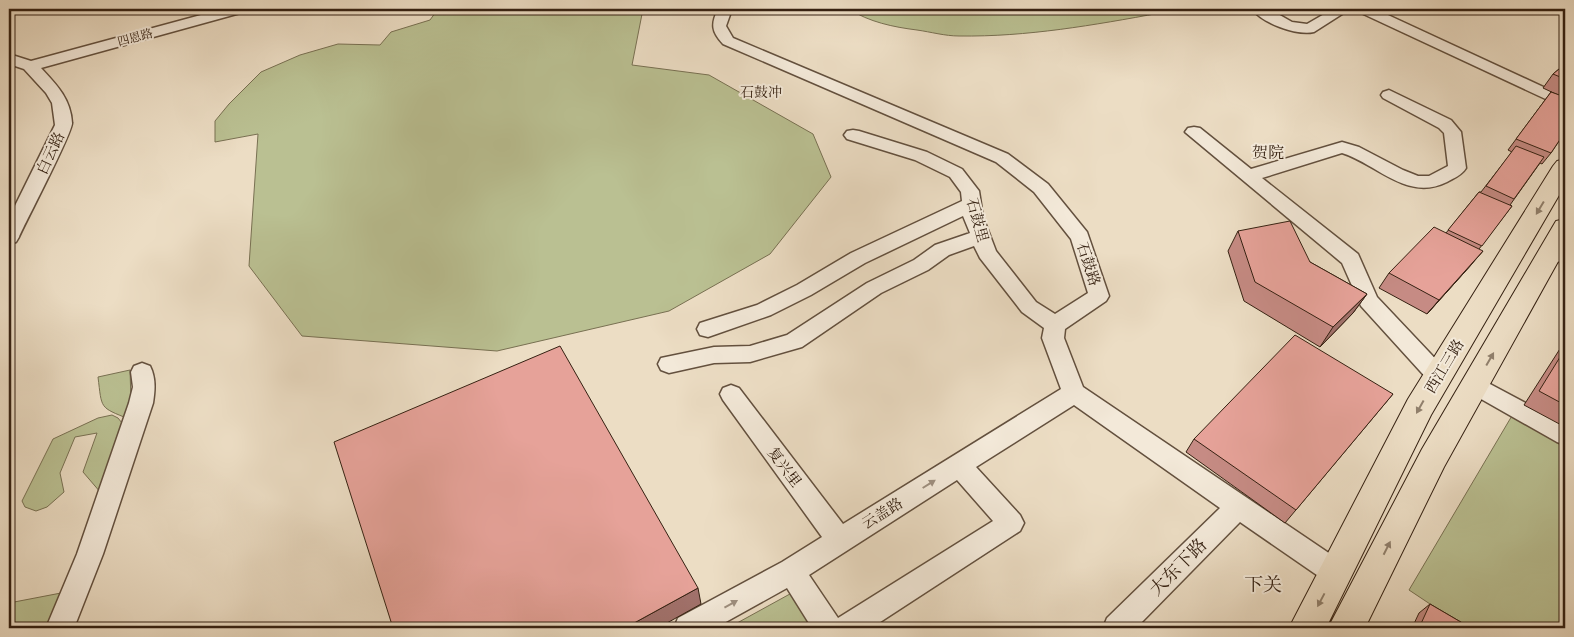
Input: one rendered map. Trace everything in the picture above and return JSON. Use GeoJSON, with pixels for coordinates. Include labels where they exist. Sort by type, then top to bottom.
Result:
{"type":"FeatureCollection","features":[{"type":"Feature","properties":{"kind":"main road","name":"西江三路"},"geometry":{"type":"LineString","coordinates":[[1350,582],[1419,408],[1565,166]]}},
{"type":"Feature","properties":{"kind":"main road"},"geometry":{"type":"LineString","coordinates":[[1306,628],[1350,582],[1433,458],[1561,245]]}},
{"type":"Feature","properties":{"kind":"main road"},"geometry":{"type":"LineString","coordinates":[[1346,628],[1350,582]]}},
{"type":"Feature","properties":{"kind":"street","name":"四恩路"},"geometry":{"type":"LineString","coordinates":[[30,66],[239,9]]}},
{"type":"Feature","properties":{"kind":"street","name":"石鼓路"},"geometry":{"type":"LineString","coordinates":[[725,9],[718,26],[719,33],[728,41],[1002,158],[1041,188],[1080,237],[1099,296],[1054,325]]}},
{"type":"Feature","properties":{"kind":"street"},"geometry":{"type":"LineString","coordinates":[[1259,9],[1288,26],[1308,29],[1344,9]]}},
{"type":"Feature","properties":{"kind":"street"},"geometry":{"type":"LineString","coordinates":[[1364,9],[1565,103]]}},
{"type":"Feature","properties":{"kind":"street","name":"白云路"},"geometry":{"type":"LineString","coordinates":[[9,59],[30,66],[54,91],[60,103],[64,125],[9,237]]}},
{"type":"Feature","properties":{"kind":"street"},"geometry":{"type":"LineString","coordinates":[[1248,176],[1342,147],[1355,150],[1411,181],[1429,182],[1457,168],[1452,132],[1445,124],[1389,95]]}},
{"type":"Feature","properties":{"kind":"street"},"geometry":{"type":"LineString","coordinates":[[1194,132],[1350,259],[1368,301],[1438,376]]}},
{"type":"Feature","properties":{"kind":"street","name":"石鼓里"},"geometry":{"type":"LineString","coordinates":[[853,135],[921,156],[956,173],[970,191],[973,217],[987,253],[1029,307],[1054,325]]}},
{"type":"Feature","properties":{"kind":"street"},"geometry":{"type":"LineString","coordinates":[[708,329],[764,310],[804,290],[858,258],[972,204]]}},
{"type":"Feature","properties":{"kind":"street"},"geometry":{"type":"LineString","coordinates":[[669,364],[714,355],[750,354],[794,342],[874,288],[921,266],[942,250],[980,237]]}},
{"type":"Feature","properties":{"kind":"street"},"geometry":{"type":"LineString","coordinates":[[1054,325],[1053,338],[1074,393],[1350,582]]}},
{"type":"Feature","properties":{"kind":"street"},"geometry":{"type":"LineString","coordinates":[[60,628],[90,554],[141,402],[144,387],[142,372]]}},
{"type":"Feature","properties":{"kind":"street"},"geometry":{"type":"LineString","coordinates":[[1475,386],[1565,435]]}},
{"type":"Feature","properties":{"kind":"street","name":"云盖路"},"geometry":{"type":"LineString","coordinates":[[688,628],[791,571],[1074,393]]}},
{"type":"Feature","properties":{"kind":"street","name":"复兴里"},"geometry":{"type":"LineString","coordinates":[[730,394],[840,540]]}},
{"type":"Feature","properties":{"kind":"street"},"geometry":{"type":"LineString","coordinates":[[848,628],[1011,523],[959,465]]}},
{"type":"Feature","properties":{"kind":"street","name":"大东下路"},"geometry":{"type":"LineString","coordinates":[[1117,628],[1239,506]]}},
{"type":"Feature","properties":{"kind":"street"},"geometry":{"type":"LineString","coordinates":[[791,571],[828,628]]}},
{"type":"Feature","properties":{"kind":"green space"},"geometry":{"type":"Polygon","coordinates":[[[438,9],[643,9],[632,65],[709,75],[813,134],[831,177],[770,254],[669,311],[497,351],[302,336],[249,266],[258,134],[215,142],[215,121],[261,72],[300,55],[338,44],[380,45],[391,32],[430,20],[438,9]]]}},
{"type":"Feature","properties":{"kind":"green space"},"geometry":{"type":"Polygon","coordinates":[[[849,9],[1169,9],[1160,13],[1060,29],[1010,35],[959,36],[943,35],[873,21],[849,9]]]}},
{"type":"Feature","properties":{"kind":"green space"},"geometry":{"type":"Polygon","coordinates":[[[130,370],[131,401],[129,419],[112,412],[104,406],[100,395],[98,377],[130,370]]]}},
{"type":"Feature","properties":{"kind":"green space"},"geometry":{"type":"Polygon","coordinates":[[[1513,414],[1565,442],[1565,628],[1466,628],[1409,590],[1513,414]]]}},
{"type":"Feature","properties":{"kind":"green space"},"geometry":{"type":"Polygon","coordinates":[[[112,415],[118,418],[126,428],[101,493],[83,472],[97,433],[75,437],[60,473],[64,492],[47,507],[36,511],[25,507],[22,501],[53,439],[98,418],[112,415]]]}},
{"type":"Feature","properties":{"kind":"green space"},"geometry":{"type":"Polygon","coordinates":[[[799,589],[823,628],[728,628],[799,589]]]}},
{"type":"Feature","properties":{"kind":"green space"},"geometry":{"type":"Polygon","coordinates":[[[61,593],[48,628],[9,628],[9,603],[61,593]]]}},
{"type":"Feature","properties":{"kind":"building"},"geometry":{"type":"Polygon","coordinates":[[[1565,64],[1565,79],[1553,74],[1565,64]]]}},
{"type":"Feature","properties":{"kind":"building"},"geometry":{"type":"Polygon","coordinates":[[[1551,92],[1565,97],[1565,132],[1551,153],[1516,139],[1551,92]]]}},
{"type":"Feature","properties":{"kind":"building"},"geometry":{"type":"Polygon","coordinates":[[[1516,146],[1544,157],[1514,199],[1486,186],[1516,146]]]}},
{"type":"Feature","properties":{"kind":"building"},"geometry":{"type":"Polygon","coordinates":[[[1479,192],[1512,206],[1482,246],[1448,230],[1479,192]]]}},
{"type":"Feature","properties":{"kind":"building"},"geometry":{"type":"Polygon","coordinates":[[[1290,221],[1310,262],[1367,294],[1333,327],[1255,282],[1238,231],[1290,221]]]}},
{"type":"Feature","properties":{"kind":"building"},"geometry":{"type":"Polygon","coordinates":[[[1434,227],[1483,251],[1439,300],[1389,273],[1434,227]]]}},
{"type":"Feature","properties":{"kind":"building"},"geometry":{"type":"Polygon","coordinates":[[[1295,335],[1393,394],[1296,510],[1194,439],[1295,335]]]}},
{"type":"Feature","properties":{"kind":"building"},"geometry":{"type":"Polygon","coordinates":[[[560,346],[698,588],[625,628],[393,628],[334,442],[560,346]]]}},
{"type":"Feature","properties":{"kind":"building"},"geometry":{"type":"Polygon","coordinates":[[[1565,349],[1565,405],[1539,391],[1565,349]]]}},
{"type":"Feature","properties":{"kind":"building"},"geometry":{"type":"Polygon","coordinates":[[[1430,604],[1471,628],[1419,628],[1430,604]]]}},
{"type":"Feature","properties":{"kind":"district","name":"石鼓冲"},"geometry":{"type":"Point","coordinates":[761,92]}},
{"type":"Feature","properties":{"kind":"district","name":"贺院"},"geometry":{"type":"Point","coordinates":[1268,152]}},
{"type":"Feature","properties":{"kind":"district","name":"下关"},"geometry":{"type":"Point","coordinates":[1263,584]}}]}
